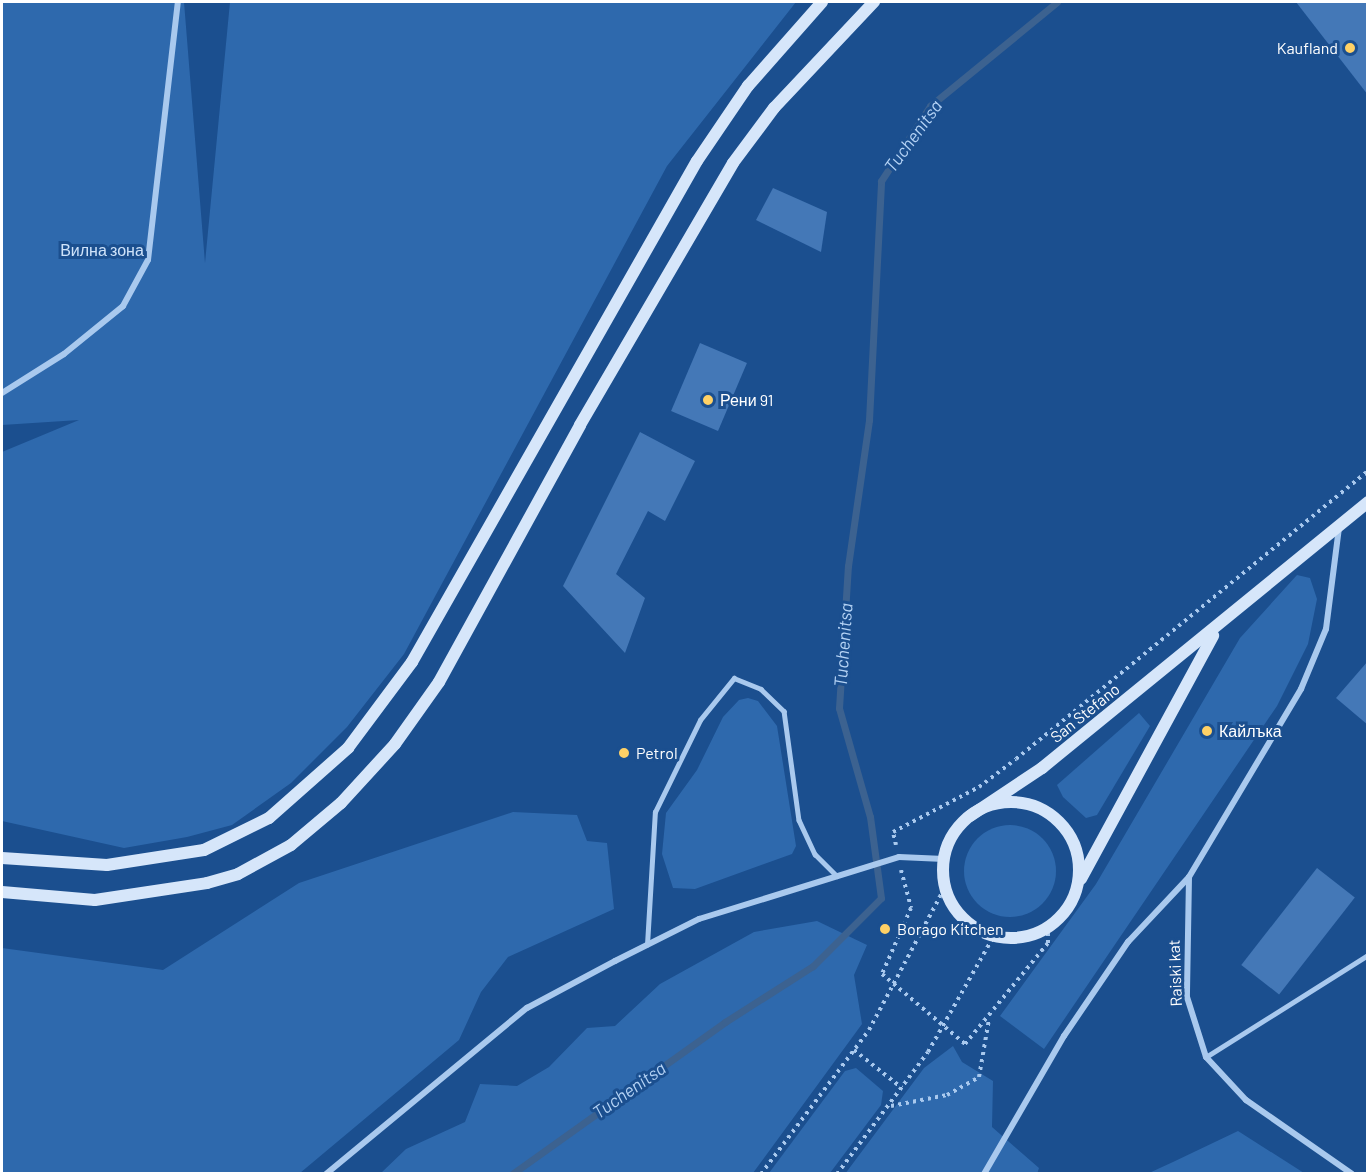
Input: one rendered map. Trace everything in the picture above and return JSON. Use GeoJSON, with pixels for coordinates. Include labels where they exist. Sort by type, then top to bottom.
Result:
{"type":"FeatureCollection","features":[{"type":"Feature","properties":{"kind":"main road"},"geometry":{"type":"LineString","coordinates":[[2,858],[107,866],[204,850],[269,818],[348,747],[412,662],[697,161],[748,86],[822,2]]}},
{"type":"Feature","properties":{"kind":"main road"},"geometry":{"type":"LineString","coordinates":[[2,892],[105,900],[207,883],[238,874],[291,845],[341,803],[394,744],[439,682],[586,414],[733,163],[781,100],[874,2]]}},
{"type":"Feature","properties":{"kind":"main road","name":"San Stefano"},"geometry":{"type":"LineString","coordinates":[[970,816],[1042,768],[1216,629],[1368,502]]}},
{"type":"Feature","properties":{"kind":"main road","name":"San Stefano"},"geometry":{"type":"LineString","coordinates":[[1078,883],[1216,629]]}},
{"type":"Feature","properties":{"kind":"main road"},"geometry":{"type":"LineString","coordinates":[[1008,802],[1047,812],[1074,842],[1078,883],[1073,900],[1048,928],[1022,937],[994,936],[963,919],[945,887],[944,859],[952,835],[970,816],[1008,802]]}},
{"type":"Feature","properties":{"kind":"street"},"geometry":{"type":"LineString","coordinates":[[2,393],[64,354],[123,306],[148,260],[178,2]]}},
{"type":"Feature","properties":{"kind":"street"},"geometry":{"type":"LineString","coordinates":[[984,1173],[1064,1036],[1128,942],[1189,877],[1315,661],[1326,629],[1339,526]]}},
{"type":"Feature","properties":{"kind":"street"},"geometry":{"type":"LineString","coordinates":[[326,1173],[526,1008],[647,945],[699,919],[898,857],[944,859]]}},
{"type":"Feature","properties":{"kind":"street","name":"Raiski kat"},"geometry":{"type":"LineString","coordinates":[[1189,877],[1186,997],[1206,1057],[1246,1100],[1352,1173]]}},
{"type":"Feature","properties":{"kind":"lane"},"geometry":{"type":"LineString","coordinates":[[647,945],[655,812],[700,720],[734,678],[761,689],[784,711],[799,820],[815,854],[837,876]]}},
{"type":"Feature","properties":{"kind":"lane"},"geometry":{"type":"LineString","coordinates":[[1206,1057],[1368,955]]}},
{"type":"Feature","properties":{"kind":"path"},"geometry":{"type":"LineString","coordinates":[[1048,928],[1048,943],[989,1018],[965,1044],[882,974],[883,967],[911,908],[893,832],[979,787],[1016,759],[1368,471]]}},
{"type":"Feature","properties":{"kind":"path"},"geometry":{"type":"LineString","coordinates":[[761,1173],[854,1050],[894,984],[945,887]]}},
{"type":"Feature","properties":{"kind":"path"},"geometry":{"type":"LineString","coordinates":[[837,1173],[903,1088],[944,1025],[994,936]]}},
{"type":"Feature","properties":{"kind":"path"},"geometry":{"type":"LineString","coordinates":[[890,1106],[947,1095],[979,1077],[989,1018]]}},
{"type":"Feature","properties":{"kind":"path"},"geometry":{"type":"LineString","coordinates":[[854,1050],[903,1088]]}},
{"type":"Feature","properties":{"kind":"green space","name":"Вилна зона"},"geometry":{"type":"Polygon","coordinates":[[[2,2],[184,2],[205,263],[230,2],[796,2],[667,166],[404,654],[347,727],[291,783],[232,825],[187,837],[124,848],[2,821],[2,452],[79,420],[2,425],[2,2]]]}},
{"type":"Feature","properties":{"kind":"green space"},"geometry":{"type":"Polygon","coordinates":[[[1297,575],[1310,578],[1317,599],[1308,644],[1277,706],[1044,1049],[1000,1016],[1096,884],[1240,638],[1297,575]]]}},
{"type":"Feature","properties":{"kind":"green space"},"geometry":{"type":"Polygon","coordinates":[[[748,698],[758,701],[777,726],[796,846],[792,854],[695,889],[673,888],[662,854],[666,813],[697,770],[723,717],[739,700],[748,698]]]}},
{"type":"Feature","properties":{"kind":"green space"},"geometry":{"type":"Polygon","coordinates":[[[1139,713],[1150,726],[1097,815],[1086,818],[1063,797],[1057,785],[1139,713]]]}},
{"type":"Feature","properties":{"kind":"green space"},"geometry":{"type":"Polygon","coordinates":[[[513,812],[577,815],[587,841],[607,843],[614,909],[508,957],[481,992],[459,1040],[300,1173],[2,1173],[2,948],[163,970],[299,883],[513,812]]]}},
{"type":"Feature","properties":{"kind":"green space"},"geometry":{"type":"Polygon","coordinates":[[[1010,825],[1028,828],[1043,838],[1053,853],[1056,871],[1053,889],[1043,904],[1028,914],[1010,917],[992,914],[977,904],[967,889],[964,871],[967,853],[977,838],[992,828],[1010,825]]]}},
{"type":"Feature","properties":{"kind":"green space"},"geometry":{"type":"Polygon","coordinates":[[[817,921],[867,945],[854,975],[862,1024],[753,1173],[381,1173],[406,1149],[465,1122],[480,1084],[517,1086],[549,1067],[587,1028],[615,1026],[660,984],[754,932],[817,921]]]}},
{"type":"Feature","properties":{"kind":"green space"},"geometry":{"type":"Polygon","coordinates":[[[953,1046],[962,1062],[993,1081],[992,1127],[1039,1168],[1037,1174],[845,1174],[924,1068],[953,1046]]]}},
{"type":"Feature","properties":{"kind":"green space"},"geometry":{"type":"Polygon","coordinates":[[[856,1068],[883,1091],[881,1105],[830,1173],[769,1173],[845,1071],[856,1068]]]}},
{"type":"Feature","properties":{"kind":"green space"},"geometry":{"type":"Polygon","coordinates":[[[1238,1131],[1304,1173],[1149,1173],[1173,1162],[1238,1131]]]}},
{"type":"Feature","properties":{"kind":"building","name":"Kaufland"},"geometry":{"type":"Polygon","coordinates":[[[1296,2],[1368,2],[1368,95],[1296,2]]]}},
{"type":"Feature","properties":{"kind":"building"},"geometry":{"type":"Polygon","coordinates":[[[773,188],[827,212],[821,252],[756,220],[773,188]]]}},
{"type":"Feature","properties":{"kind":"building"},"geometry":{"type":"Polygon","coordinates":[[[700,343],[747,363],[718,431],[671,411],[700,343]]]}},
{"type":"Feature","properties":{"kind":"building"},"geometry":{"type":"Polygon","coordinates":[[[640,432],[695,461],[665,521],[648,511],[616,574],[645,598],[625,653],[563,586],[640,432]]]}},
{"type":"Feature","properties":{"kind":"building"},"geometry":{"type":"Polygon","coordinates":[[[1368,661],[1368,725],[1336,698],[1368,661]]]}},
{"type":"Feature","properties":{"kind":"building"},"geometry":{"type":"Polygon","coordinates":[[[1317,868],[1355,898],[1279,994],[1241,965],[1317,868]]]}},
{"type":"Feature","properties":{"kind":"waterway","name":"Tuchenitsa"},"geometry":{"type":"LineString","coordinates":[[512,1174],[725,1022],[813,966],[881,898],[870,817],[839,708],[848,566],[869,420],[881,181],[930,106],[1057,2]]}},
{"type":"Feature","properties":{"kind":"place","name":"Kaufland"},"geometry":{"type":"Point","coordinates":[1350,48]}},
{"type":"Feature","properties":{"kind":"place","name":"Рени 91"},"geometry":{"type":"Point","coordinates":[708,400]}},
{"type":"Feature","properties":{"kind":"place","name":"Кайлъка"},"geometry":{"type":"Point","coordinates":[1207,731]}},
{"type":"Feature","properties":{"kind":"place","name":"Petrol"},"geometry":{"type":"Point","coordinates":[624,753]}},
{"type":"Feature","properties":{"kind":"place","name":"Borago Kitchen"},"geometry":{"type":"Point","coordinates":[885,929]}}]}
